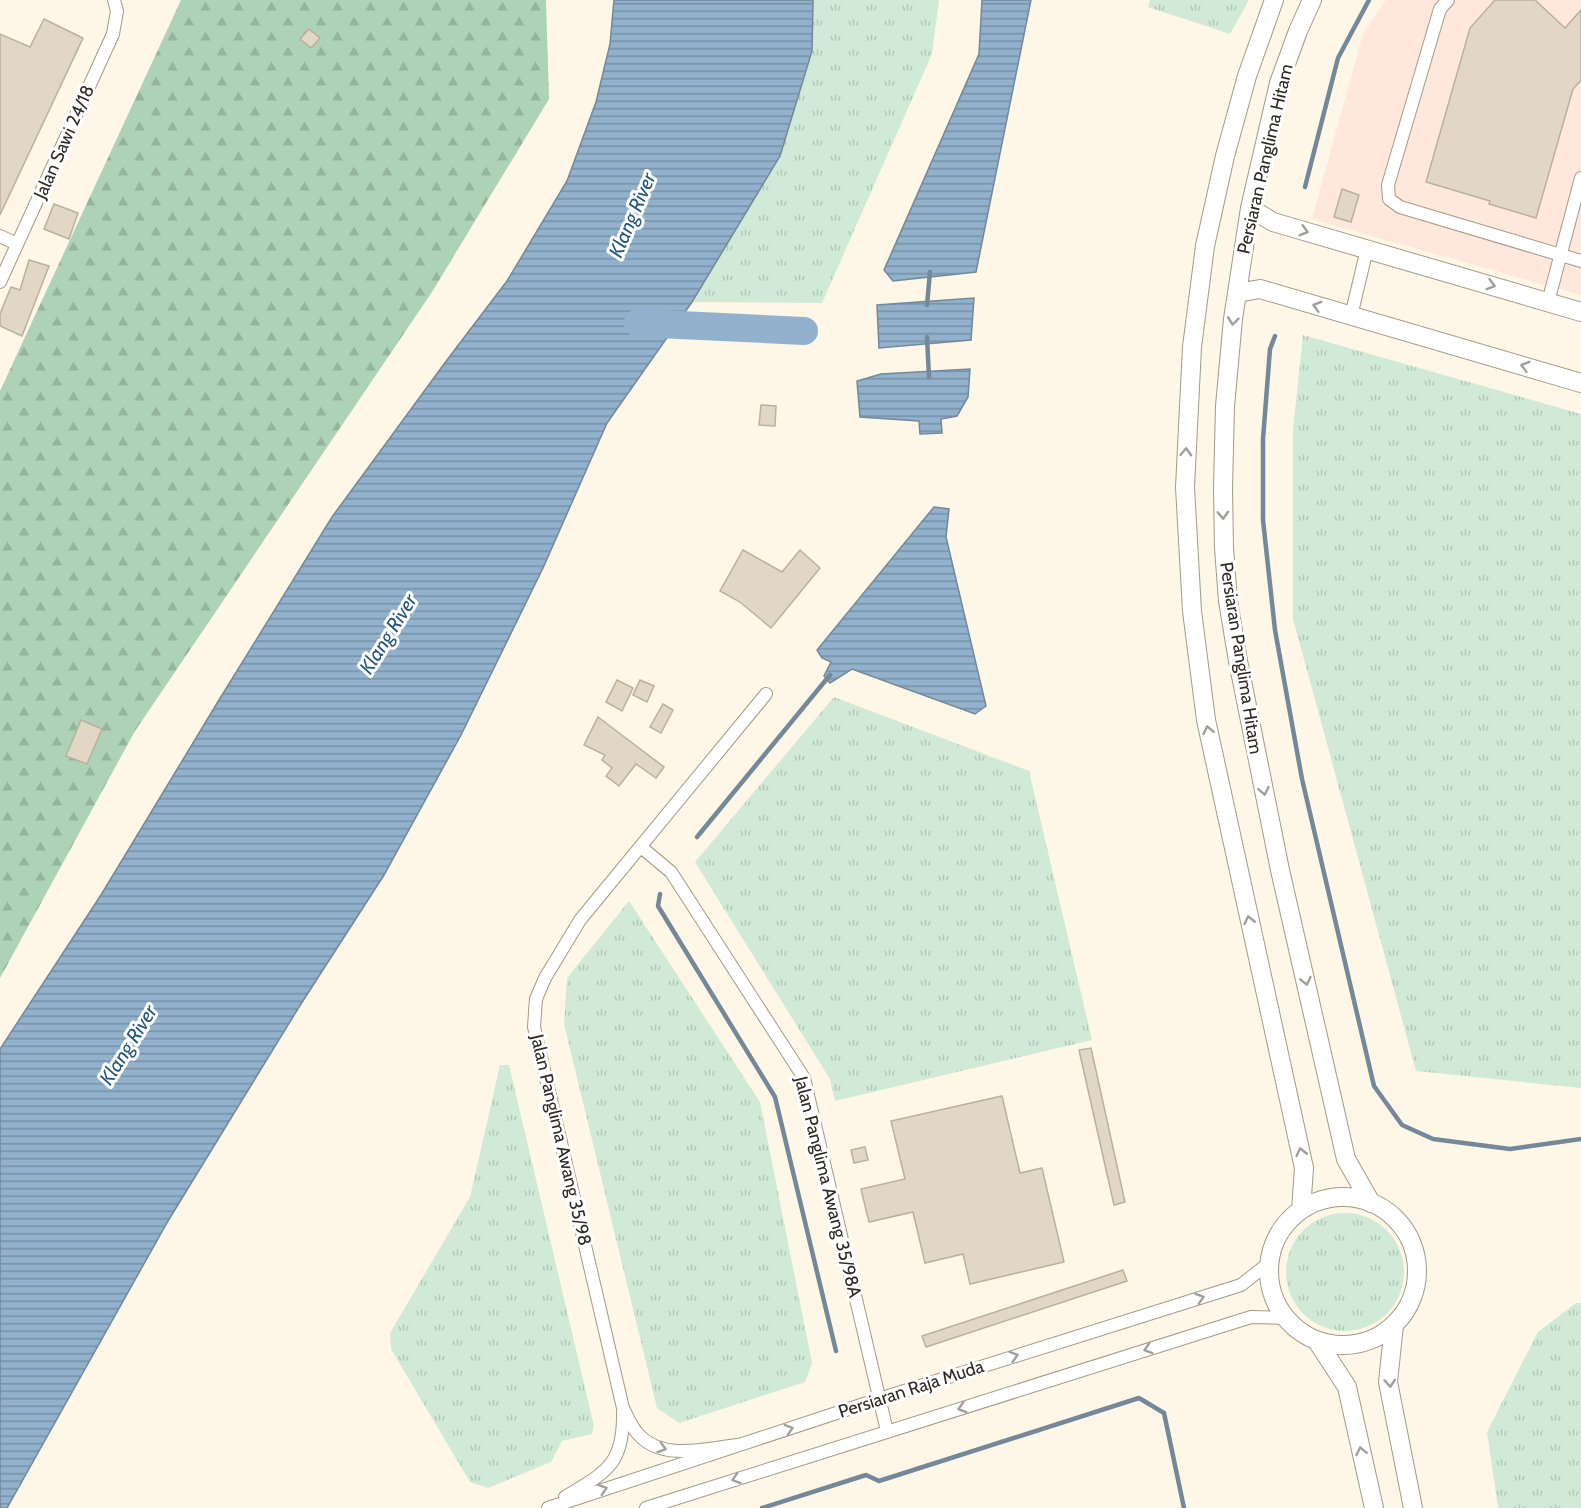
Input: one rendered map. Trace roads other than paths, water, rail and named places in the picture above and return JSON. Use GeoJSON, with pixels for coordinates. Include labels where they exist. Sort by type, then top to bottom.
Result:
{"type":"FeatureCollection","features":[{"type":"Feature","properties":{"kind":"main road","name":"Persiaran Panglima Hitam"},"geometry":{"type":"LineString","coordinates":[[1274,0],[1247,76],[1225,156],[1205,246],[1192,347],[1185,487],[1192,611],[1206,720],[1304,1168],[1301,1210]]}},
{"type":"Feature","properties":{"kind":"main road","name":"Persiaran Panglima Hitam"},"geometry":{"type":"LineString","coordinates":[[1312,0],[1279,83],[1251,208],[1237,294],[1225,406],[1222,488],[1228,601],[1242,684],[1280,870],[1346,1159],[1371,1203]]}},
{"type":"Feature","properties":{"kind":"main road"},"geometry":{"type":"LineString","coordinates":[[1251,208],[1273,222],[1581,312]]}},
{"type":"Feature","properties":{"kind":"main road"},"geometry":{"type":"LineString","coordinates":[[1237,294],[1260,289],[1581,383]]}},
{"type":"Feature","properties":{"kind":"main road"},"geometry":{"type":"LineString","coordinates":[[1347,1197],[1371,1203],[1388,1213],[1401,1226],[1411,1243],[1416,1260],[1416,1278],[1413,1295],[1405,1311],[1394,1325],[1380,1335],[1358,1343],[1333,1344],[1317,1341],[1300,1332],[1286,1318],[1272,1292],[1269,1263],[1274,1242],[1285,1224],[1301,1210],[1323,1199],[1347,1197]]}},
{"type":"Feature","properties":{"kind":"main road"},"geometry":{"type":"LineString","coordinates":[[1394,1325],[1388,1382],[1413,1508]]}},
{"type":"Feature","properties":{"kind":"main road"},"geometry":{"type":"LineString","coordinates":[[1317,1341],[1347,1387],[1374,1508]]}},
{"type":"Feature","properties":{"kind":"street","name":"Jalan Sawi 24/18"},"geometry":{"type":"LineString","coordinates":[[0,282],[113,34],[117,11],[114,0]]}},
{"type":"Feature","properties":{"kind":"street"},"geometry":{"type":"LineString","coordinates":[[1448,0],[1440,9],[1388,185],[1389,199],[1400,207],[1581,261]]}},
{"type":"Feature","properties":{"kind":"street"},"geometry":{"type":"LineString","coordinates":[[1548,302],[1581,178]]}},
{"type":"Feature","properties":{"kind":"street"},"geometry":{"type":"LineString","coordinates":[[0,236],[17,244]]}},
{"type":"Feature","properties":{"kind":"street"},"geometry":{"type":"LineString","coordinates":[[1351,316],[1367,249]]}},
{"type":"Feature","properties":{"kind":"street","name":"Jalan Panglima Awang 35/98"},"geometry":{"type":"LineString","coordinates":[[623,1408],[534,1027],[536,999],[545,978],[580,920],[766,694]]}},
{"type":"Feature","properties":{"kind":"street","name":"Jalan Panglima Awang 35/98A"},"geometry":{"type":"LineString","coordinates":[[641,847],[671,872],[804,1078],[887,1431]]}},
{"type":"Feature","properties":{"kind":"street","name":"Persiaran Raja Muda"},"geometry":{"type":"LineString","coordinates":[[547,1508],[879,1399],[1241,1285],[1269,1263]]}},
{"type":"Feature","properties":{"kind":"street","name":"Persiaran Raja Muda"},"geometry":{"type":"LineString","coordinates":[[646,1508],[1251,1317],[1286,1318]]}},
{"type":"Feature","properties":{"kind":"street"},"geometry":{"type":"LineString","coordinates":[[623,1408],[640,1437],[656,1447],[674,1451],[738,1445]]}},
{"type":"Feature","properties":{"kind":"street"},"geometry":{"type":"LineString","coordinates":[[547,1508],[611,1466],[620,1450],[624,1428],[623,1408]]}},
{"type":"Feature","properties":{"kind":"water","name":"Klang River"},"geometry":{"type":"Polygon","coordinates":[[[614,0],[813,0],[812,51],[780,156],[692,302],[607,423],[543,568],[461,735],[384,875],[299,1007],[168,1221],[7,1508],[0,1508],[0,1049],[101,895],[332,517],[507,281],[567,181],[596,102],[610,44],[614,0]]]}},
{"type":"Feature","properties":{"kind":"water"},"geometry":{"type":"Polygon","coordinates":[[[982,0],[1031,0],[976,272],[893,281],[884,270],[979,54],[982,0]]]}},
{"type":"Feature","properties":{"kind":"water"},"geometry":{"type":"Polygon","coordinates":[[[974,298],[971,340],[879,348],[877,305],[974,298]]]}},
{"type":"Feature","properties":{"kind":"water"},"geometry":{"type":"Polygon","coordinates":[[[970,369],[968,397],[957,416],[941,419],[942,433],[920,434],[919,421],[860,417],[857,381],[881,374],[970,369]]]}},
{"type":"Feature","properties":{"kind":"water"},"geometry":{"type":"Polygon","coordinates":[[[934,507],[949,509],[946,537],[986,706],[975,714],[852,669],[830,683],[824,676],[831,662],[822,658],[817,650],[934,507]]]}},
{"type":"Feature","properties":{"kind":"waterway"},"geometry":{"type":"LineString","coordinates":[[1305,187],[1338,58],[1369,0]]}},
{"type":"Feature","properties":{"kind":"waterway"},"geometry":{"type":"LineString","coordinates":[[927,305],[930,272]]}},
{"type":"Feature","properties":{"kind":"waterway"},"geometry":{"type":"LineString","coordinates":[[638,323],[804,331]]}},
{"type":"Feature","properties":{"kind":"waterway"},"geometry":{"type":"LineString","coordinates":[[1275,336],[1270,349],[1263,439],[1263,520],[1275,630],[1302,779],[1374,1086],[1402,1125],[1433,1139],[1510,1149],[1581,1139]]}},
{"type":"Feature","properties":{"kind":"waterway"},"geometry":{"type":"LineString","coordinates":[[927,337],[929,377]]}},
{"type":"Feature","properties":{"kind":"waterway"},"geometry":{"type":"LineString","coordinates":[[697,837],[830,675]]}},
{"type":"Feature","properties":{"kind":"waterway"},"geometry":{"type":"LineString","coordinates":[[660,894],[658,906],[775,1097],[836,1351]]}},
{"type":"Feature","properties":{"kind":"waterway"},"geometry":{"type":"LineString","coordinates":[[762,1508],[866,1475],[879,1481],[1139,1398],[1164,1413],[1184,1508]]}}]}
